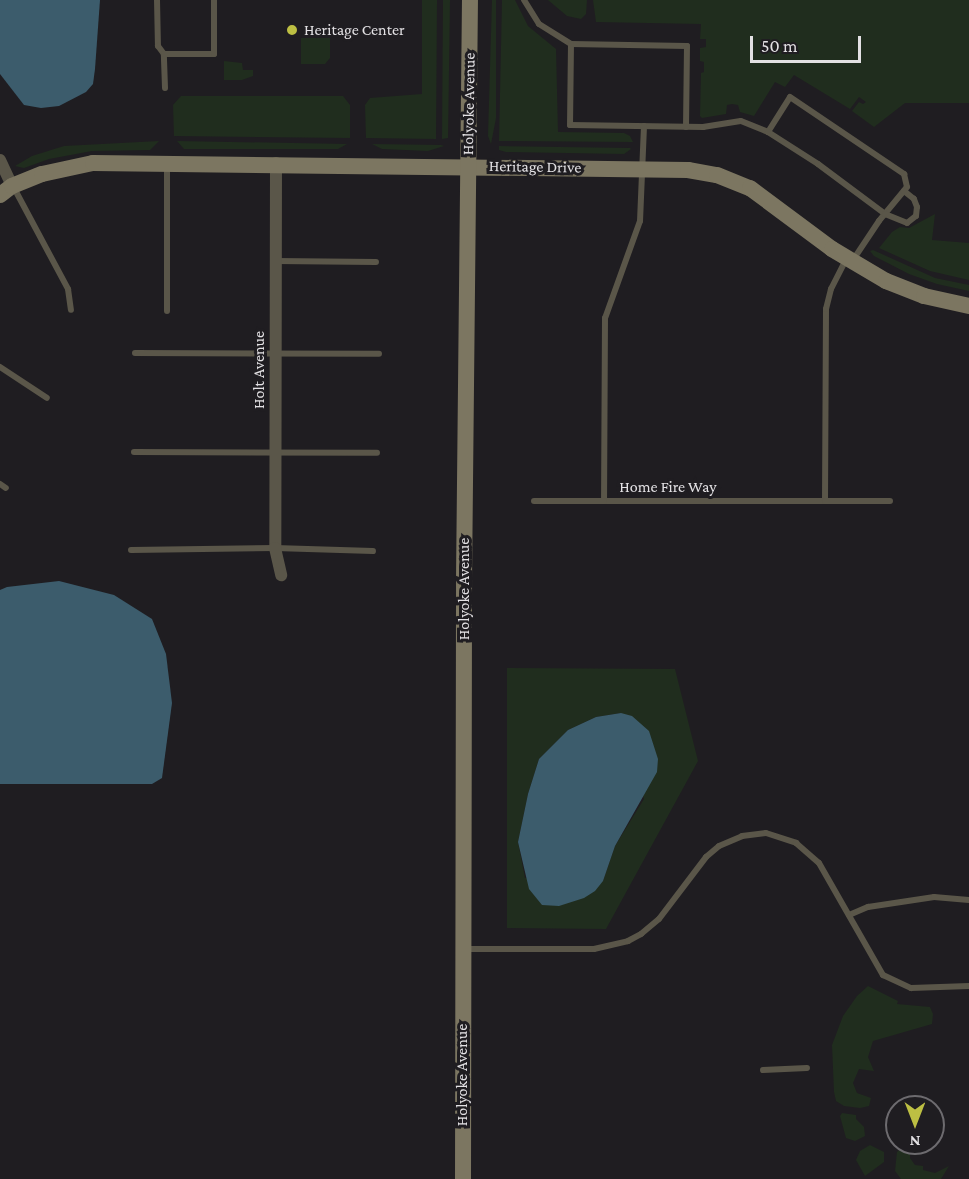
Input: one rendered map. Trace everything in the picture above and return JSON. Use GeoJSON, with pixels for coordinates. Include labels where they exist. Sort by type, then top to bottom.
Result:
{"type":"FeatureCollection","features":[{"type":"Feature","properties":{"kind":"street","name":"Holyoke Avenue"},"geometry":{"type":"LineString","coordinates":[[463,1179],[462,950],[470,0]]}},
{"type":"Feature","properties":{"kind":"street"},"geometry":{"type":"LineString","coordinates":[[0,160],[6,191]]}},
{"type":"Feature","properties":{"kind":"street","name":"Heritage Drive"},"geometry":{"type":"LineString","coordinates":[[6,191],[42,174],[75,166],[167,163],[688,170],[731,180],[767,199],[849,260],[904,289],[969,306]]}},
{"type":"Feature","properties":{"kind":"street","name":"Holt Avenue"},"geometry":{"type":"LineString","coordinates":[[276,163],[275,548],[281,575]]}},
{"type":"Feature","properties":{"kind":"lane"},"geometry":{"type":"LineString","coordinates":[[157,0],[158,46],[164,54],[165,88]]}},
{"type":"Feature","properties":{"kind":"lane"},"geometry":{"type":"LineString","coordinates":[[164,54],[214,54],[214,0]]}},
{"type":"Feature","properties":{"kind":"lane"},"geometry":{"type":"LineString","coordinates":[[524,0],[539,24],[571,44],[687,46],[686,127]]}},
{"type":"Feature","properties":{"kind":"lane"},"geometry":{"type":"LineString","coordinates":[[571,44],[570,125],[686,127],[741,121],[768,132],[818,164],[885,214],[903,223],[914,219],[917,212],[916,203],[904,191]]}},
{"type":"Feature","properties":{"kind":"lane"},"geometry":{"type":"LineString","coordinates":[[768,132],[790,97],[904,174],[908,183],[849,260],[831,289],[826,309],[825,501]]}},
{"type":"Feature","properties":{"kind":"lane","name":"Home Fire Way"},"geometry":{"type":"LineString","coordinates":[[644,126],[640,221],[605,318],[604,501],[890,501]]}},
{"type":"Feature","properties":{"kind":"lane"},"geometry":{"type":"LineString","coordinates":[[167,163],[167,311]]}},
{"type":"Feature","properties":{"kind":"lane"},"geometry":{"type":"LineString","coordinates":[[6,191],[68,289],[71,310]]}},
{"type":"Feature","properties":{"kind":"lane"},"geometry":{"type":"LineString","coordinates":[[276,261],[376,262]]}},
{"type":"Feature","properties":{"kind":"lane"},"geometry":{"type":"LineString","coordinates":[[135,352],[379,354]]}},
{"type":"Feature","properties":{"kind":"lane"},"geometry":{"type":"LineString","coordinates":[[0,367],[47,398]]}},
{"type":"Feature","properties":{"kind":"lane"},"geometry":{"type":"LineString","coordinates":[[134,452],[377,453]]}},
{"type":"Feature","properties":{"kind":"lane"},"geometry":{"type":"LineString","coordinates":[[0,484],[6,488]]}},
{"type":"Feature","properties":{"kind":"lane"},"geometry":{"type":"LineString","coordinates":[[534,501],[604,501]]}},
{"type":"Feature","properties":{"kind":"lane"},"geometry":{"type":"LineString","coordinates":[[131,550],[275,548],[373,551]]}},
{"type":"Feature","properties":{"kind":"lane"},"geometry":{"type":"LineString","coordinates":[[462,950],[594,949],[628,940],[641,934],[659,919],[713,851],[734,838],[758,833],[782,837],[808,852],[819,863],[877,968],[889,979],[911,988],[969,986]]}},
{"type":"Feature","properties":{"kind":"lane"},"geometry":{"type":"LineString","coordinates":[[849,915],[868,907],[925,898],[950,896],[969,900]]}},
{"type":"Feature","properties":{"kind":"lane"},"geometry":{"type":"LineString","coordinates":[[763,1070],[807,1068]]}},
{"type":"Feature","properties":{"kind":"green space"},"geometry":{"type":"Polygon","coordinates":[[[422,0],[437,0],[436,139],[366,138],[365,105],[370,98],[422,94],[422,0]]]}},
{"type":"Feature","properties":{"kind":"green space"},"geometry":{"type":"Polygon","coordinates":[[[443,0],[450,0],[448,138],[442,139],[443,0]]]}},
{"type":"Feature","properties":{"kind":"green space"},"geometry":{"type":"Polygon","coordinates":[[[492,0],[496,0],[496,118],[491,144],[488,136],[492,0]]]}},
{"type":"Feature","properties":{"kind":"green space"},"geometry":{"type":"Polygon","coordinates":[[[502,0],[515,0],[528,26],[556,49],[558,132],[624,133],[630,136],[633,142],[499,141],[502,0]]]}},
{"type":"Feature","properties":{"kind":"green space"},"geometry":{"type":"Polygon","coordinates":[[[548,0],[587,0],[586,14],[581,19],[567,16],[548,0]]]}},
{"type":"Feature","properties":{"kind":"green space"},"geometry":{"type":"Polygon","coordinates":[[[593,0],[969,0],[969,103],[905,103],[874,127],[852,111],[859,102],[863,104],[866,102],[859,97],[850,109],[794,75],[785,87],[775,82],[754,116],[740,112],[738,105],[732,104],[727,105],[726,114],[702,118],[700,116],[701,73],[704,72],[704,62],[700,61],[700,48],[706,47],[706,39],[700,39],[701,24],[596,22],[593,0]]]}},
{"type":"Feature","properties":{"kind":"green space"},"geometry":{"type":"Polygon","coordinates":[[[317,34],[330,34],[330,58],[325,64],[301,64],[301,38],[317,38],[317,34]]]}},
{"type":"Feature","properties":{"kind":"green space"},"geometry":{"type":"Polygon","coordinates":[[[224,61],[242,63],[243,70],[253,70],[253,76],[242,80],[224,80],[224,61]]]}},
{"type":"Feature","properties":{"kind":"green space"},"geometry":{"type":"Polygon","coordinates":[[[181,96],[343,96],[350,105],[350,138],[174,136],[173,105],[181,96]]]}},
{"type":"Feature","properties":{"kind":"green space"},"geometry":{"type":"Polygon","coordinates":[[[159,141],[150,150],[92,151],[49,159],[24,168],[15,166],[32,156],[64,146],[159,141]]]}},
{"type":"Feature","properties":{"kind":"green space"},"geometry":{"type":"Polygon","coordinates":[[[177,141],[347,144],[338,149],[184,149],[177,141]]]}},
{"type":"Feature","properties":{"kind":"green space"},"geometry":{"type":"Polygon","coordinates":[[[372,144],[444,146],[428,151],[382,149],[372,144]]]}},
{"type":"Feature","properties":{"kind":"green space"},"geometry":{"type":"Polygon","coordinates":[[[499,146],[631,149],[624,154],[506,152],[499,150],[499,146]]]}},
{"type":"Feature","properties":{"kind":"green space"},"geometry":{"type":"Polygon","coordinates":[[[935,214],[932,240],[969,243],[969,280],[930,271],[879,248],[892,232],[900,227],[909,228],[935,214]]]}},
{"type":"Feature","properties":{"kind":"green space"},"geometry":{"type":"Polygon","coordinates":[[[873,250],[935,278],[969,285],[969,291],[937,284],[909,274],[874,256],[870,251],[873,250]]]}},
{"type":"Feature","properties":{"kind":"green space"},"geometry":{"type":"Polygon","coordinates":[[[507,668],[675,669],[698,761],[606,929],[507,928],[507,668]],[[621,713],[596,717],[568,730],[539,759],[528,794],[518,842],[525,878],[603,881],[615,846],[644,799],[621,713]]]}},
{"type":"Feature","properties":{"kind":"green space"},"geometry":{"type":"Polygon","coordinates":[[[868,986],[898,1001],[897,1004],[930,1007],[933,1014],[932,1024],[873,1041],[868,1057],[874,1071],[859,1069],[853,1083],[857,1093],[871,1098],[869,1106],[860,1108],[844,1106],[836,1101],[834,1092],[832,1045],[843,1016],[857,996],[868,986]]]}},
{"type":"Feature","properties":{"kind":"green space"},"geometry":{"type":"Polygon","coordinates":[[[842,1113],[856,1115],[856,1119],[864,1127],[865,1136],[855,1141],[846,1138],[840,1116],[842,1113]]]}},
{"type":"Feature","properties":{"kind":"green space"},"geometry":{"type":"Polygon","coordinates":[[[870,1145],[884,1152],[884,1162],[865,1176],[856,1160],[860,1151],[870,1145]]]}},
{"type":"Feature","properties":{"kind":"green space"},"geometry":{"type":"Polygon","coordinates":[[[897,1155],[910,1155],[915,1165],[923,1166],[923,1170],[935,1173],[949,1166],[941,1179],[901,1179],[895,1171],[897,1155]]]}},
{"type":"Feature","properties":{"kind":"water"},"geometry":{"type":"Polygon","coordinates":[[[0,0],[100,0],[93,84],[86,92],[59,106],[41,108],[24,105],[0,74],[0,0]]]}},
{"type":"Feature","properties":{"kind":"water"},"geometry":{"type":"Polygon","coordinates":[[[59,581],[114,595],[152,619],[166,654],[172,703],[162,778],[152,784],[0,784],[0,590],[7,587],[59,581]]]}},
{"type":"Feature","properties":{"kind":"water"},"geometry":{"type":"Polygon","coordinates":[[[621,713],[632,716],[649,731],[658,759],[657,772],[615,846],[603,881],[595,891],[584,898],[559,906],[542,905],[529,889],[518,842],[528,794],[539,759],[568,730],[596,717],[621,713]]]}},
{"type":"Feature","properties":{"kind":"place","name":"Heritage Center"},"geometry":{"type":"Point","coordinates":[292,30]}}]}
